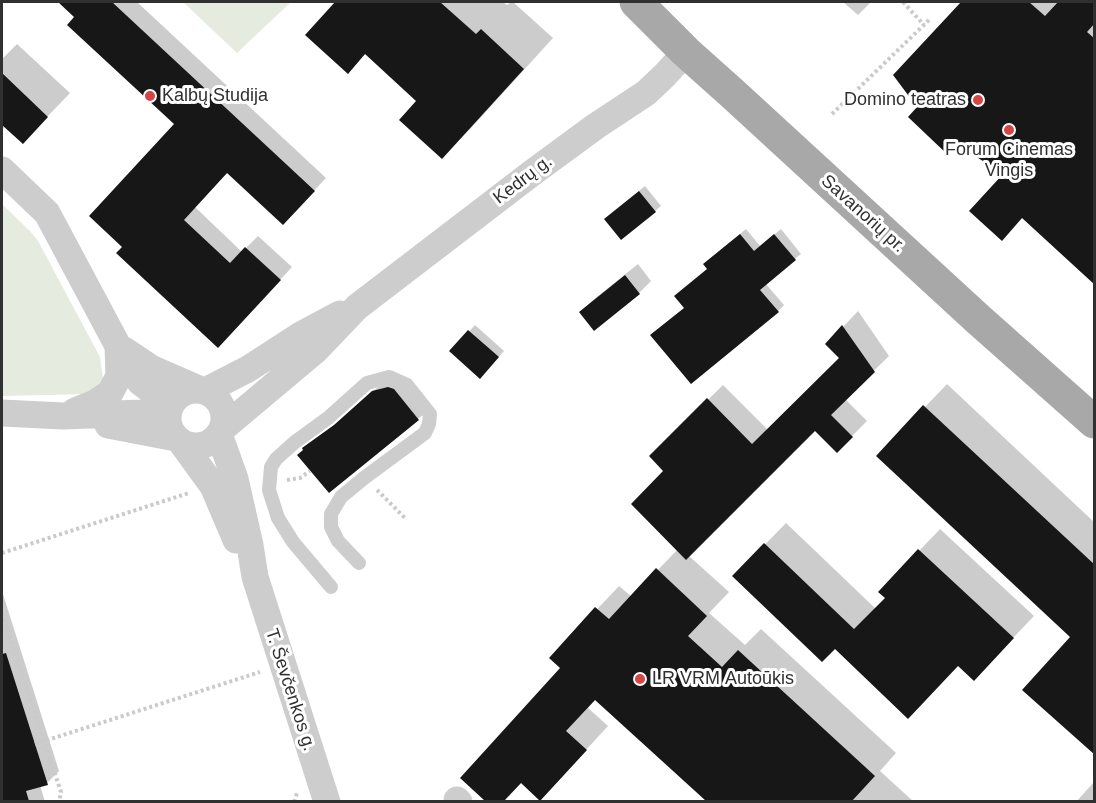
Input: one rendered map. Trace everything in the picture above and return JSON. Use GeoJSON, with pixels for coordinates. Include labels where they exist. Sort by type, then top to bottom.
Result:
{"type":"FeatureCollection","features":[{"type":"Feature","properties":{"kind":"main road","name":"Savanorių pr."},"geometry":{"type":"LineString","coordinates":[[636,2],[686,52],[979,320],[1095,422]]}},
{"type":"Feature","properties":{"kind":"street","name":"Kedrų g."},"geometry":{"type":"LineString","coordinates":[[220,431],[316,350],[357,307],[532,173],[646,93],[686,52]]}},
{"type":"Feature","properties":{"kind":"street"},"geometry":{"type":"LineString","coordinates":[[2,170],[47,213],[118,346],[140,382],[169,408]]}},
{"type":"Feature","properties":{"kind":"street","name":"Kedrų g."},"geometry":{"type":"LineString","coordinates":[[202,390],[248,369],[307,331],[357,307]]}},
{"type":"Feature","properties":{"kind":"street"},"geometry":{"type":"LineString","coordinates":[[63,416],[179,440],[193,446],[205,444],[215,438],[220,431],[224,416],[220,403],[212,394],[151,368],[118,346]]}},
{"type":"Feature","properties":{"kind":"street"},"geometry":{"type":"LineString","coordinates":[[63,416],[95,403],[110,393],[119,376],[118,346]]}},
{"type":"Feature","properties":{"kind":"street"},"geometry":{"type":"LineString","coordinates":[[179,440],[169,427],[169,408],[181,393],[202,390]]}},
{"type":"Feature","properties":{"kind":"street"},"geometry":{"type":"LineString","coordinates":[[2,413],[63,416],[169,408]]}},
{"type":"Feature","properties":{"kind":"street","name":"T. Ševčenkos g."},"geometry":{"type":"LineString","coordinates":[[220,431],[235,480],[255,578],[327,801]]}},
{"type":"Feature","properties":{"kind":"street","name":"T. Ševčenkos g."},"geometry":{"type":"LineString","coordinates":[[179,440],[213,486],[239,549],[255,578]]}},
{"type":"Feature","properties":{"kind":"lane"},"geometry":{"type":"LineString","coordinates":[[331,587],[292,542],[278,518],[269,490],[271,467],[276,459],[295,442],[328,418],[367,383],[389,377],[407,385],[430,414],[429,424],[424,433],[341,497],[331,514],[330,527],[338,541],[359,563]]}},
{"type":"Feature","properties":{"kind":"path"},"geometry":{"type":"LineString","coordinates":[[903,2],[924,25]]}},
{"type":"Feature","properties":{"kind":"path"},"geometry":{"type":"LineString","coordinates":[[832,114],[930,19]]}},
{"type":"Feature","properties":{"kind":"path"},"geometry":{"type":"LineString","coordinates":[[364,478],[405,518]]}},
{"type":"Feature","properties":{"kind":"path"},"geometry":{"type":"LineString","coordinates":[[2,554],[195,492]]}},
{"type":"Feature","properties":{"kind":"path"},"geometry":{"type":"LineString","coordinates":[[2,613],[61,792],[59,801]]}},
{"type":"Feature","properties":{"kind":"path"},"geometry":{"type":"LineString","coordinates":[[35,744],[260,672],[263,681]]}},
{"type":"Feature","properties":{"kind":"shaded area"},"geometry":{"type":"Polygon","coordinates":[[[183,2],[291,2],[237,53],[183,2]]]}},
{"type":"Feature","properties":{"kind":"shaded area"},"geometry":{"type":"Polygon","coordinates":[[[2,204],[38,241],[100,357],[103,378],[101,389],[91,394],[2,396],[2,204]]]}},
{"type":"Feature","properties":{"kind":"building"},"geometry":{"type":"Polygon","coordinates":[[[58,2],[112,2],[315,191],[283,225],[227,173],[184,220],[230,263],[245,247],[281,280],[218,348],[116,253],[122,247],[89,216],[174,124],[67,25],[74,17],[58,2]]]}},
{"type":"Feature","properties":{"kind":"building"},"geometry":{"type":"Polygon","coordinates":[[[335,2],[440,2],[476,34],[481,29],[524,69],[442,159],[399,120],[416,101],[365,54],[348,74],[305,35],[335,2]]]}},
{"type":"Feature","properties":{"kind":"building","name":"Forum Cinemas Vingis"},"geometry":{"type":"Polygon","coordinates":[[[961,2],[1029,2],[1045,16],[1058,2],[1095,2],[1095,23],[1087,32],[1095,39],[1095,285],[1022,218],[1002,241],[969,211],[1003,174],[958,145],[948,155],[908,117],[917,107],[893,75],[961,2]]]}},
{"type":"Feature","properties":{"kind":"building"},"geometry":{"type":"Polygon","coordinates":[[[2,73],[48,117],[23,144],[2,125],[2,73]]]}},
{"type":"Feature","properties":{"kind":"building"},"geometry":{"type":"Polygon","coordinates":[[[639,191],[656,212],[621,240],[604,219],[639,191]]]}},
{"type":"Feature","properties":{"kind":"building"},"geometry":{"type":"Polygon","coordinates":[[[740,234],[754,251],[774,234],[796,260],[760,290],[779,312],[691,384],[650,335],[684,308],[674,296],[707,269],[703,264],[740,234]]]}},
{"type":"Feature","properties":{"kind":"building"},"geometry":{"type":"Polygon","coordinates":[[[625,275],[640,294],[594,331],[579,312],[625,275]]]}},
{"type":"Feature","properties":{"kind":"building"},"geometry":{"type":"Polygon","coordinates":[[[842,325],[875,372],[831,415],[853,437],[837,453],[815,431],[686,560],[631,504],[663,471],[649,456],[707,398],[752,444],[839,358],[825,344],[842,325]]]}},
{"type":"Feature","properties":{"kind":"building"},"geometry":{"type":"Polygon","coordinates":[[[468,330],[499,357],[480,379],[449,351],[468,330]]]}},
{"type":"Feature","properties":{"kind":"building"},"geometry":{"type":"Polygon","coordinates":[[[388,387],[394,389],[419,420],[329,493],[297,455],[303,450],[302,448],[334,425],[372,391],[388,387]]]}},
{"type":"Feature","properties":{"kind":"building"},"geometry":{"type":"Polygon","coordinates":[[[923,405],[1095,565],[1095,755],[1022,690],[1070,637],[876,456],[923,405]]]}},
{"type":"Feature","properties":{"kind":"building"},"geometry":{"type":"Polygon","coordinates":[[[764,543],[854,629],[885,598],[878,592],[918,549],[1014,638],[974,681],[958,666],[908,719],[835,649],[822,662],[732,576],[764,543]]]}},
{"type":"Feature","properties":{"kind":"building"},"geometry":{"type":"Polygon","coordinates":[[[656,568],[707,616],[688,636],[722,667],[738,650],[875,776],[852,801],[706,801],[595,700],[566,731],[587,750],[540,801],[521,783],[504,801],[485,801],[460,778],[560,668],[549,658],[595,607],[609,619],[656,568]]]}},
{"type":"Feature","properties":{"kind":"building"},"geometry":{"type":"Polygon","coordinates":[[[6,653],[48,785],[26,791],[29,801],[2,801],[2,654],[6,653]]]}},
{"type":"Feature","properties":{"kind":"place","name":"Kalbų Studija"},"geometry":{"type":"Point","coordinates":[150,96]}},
{"type":"Feature","properties":{"kind":"place","name":"Domino teatras"},"geometry":{"type":"Point","coordinates":[978,100]}},
{"type":"Feature","properties":{"kind":"place","name":"Forum Cinemas Vingis"},"geometry":{"type":"Point","coordinates":[1009,130]}},
{"type":"Feature","properties":{"kind":"place","name":"LR VRM Autoūkis"},"geometry":{"type":"Point","coordinates":[640,679]}}]}
